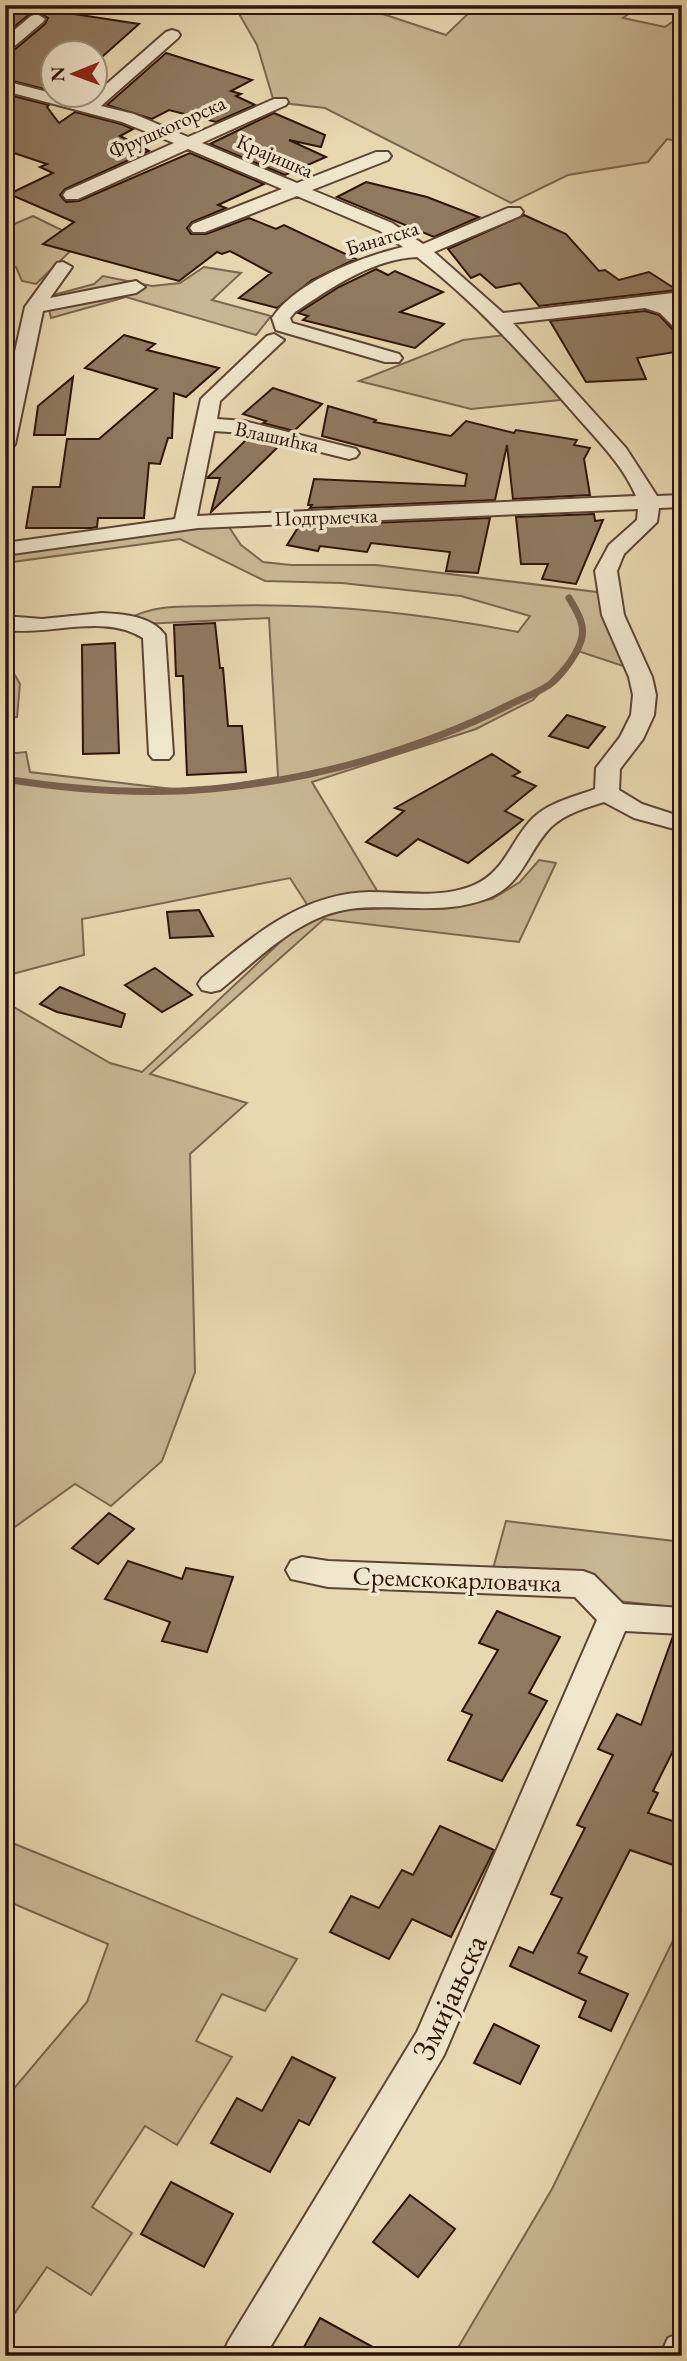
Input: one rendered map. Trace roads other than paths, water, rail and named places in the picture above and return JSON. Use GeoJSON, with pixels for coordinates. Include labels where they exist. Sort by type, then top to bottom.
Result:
{"type":"FeatureCollection","features":[{"type":"Feature","properties":{"kind":"street"},"geometry":{"type":"LineString","coordinates":[[5,46],[37,19]]}},
{"type":"Feature","properties":{"kind":"street"},"geometry":{"type":"LineString","coordinates":[[108,91],[172,35]]}},
{"type":"Feature","properties":{"kind":"street","name":"Крајишка"},"geometry":{"type":"LineString","coordinates":[[5,86],[38,94]]}},
{"type":"Feature","properties":{"kind":"street","name":"Фрушкогорска"},"geometry":{"type":"LineString","coordinates":[[72,195],[280,102]]}},
{"type":"Feature","properties":{"kind":"street","name":"Крајишка"},"geometry":{"type":"LineString","coordinates":[[93,108],[128,118],[386,227],[422,251],[455,276],[499,319],[615,448],[643,486],[649,502]]}},
{"type":"Feature","properties":{"kind":"street"},"geometry":{"type":"LineString","coordinates":[[200,228],[382,156]]}},
{"type":"Feature","properties":{"kind":"street","name":"Банатска"},"geometry":{"type":"LineString","coordinates":[[278,333],[281,318],[288,308],[341,274],[404,251],[422,251],[514,212]]}},
{"type":"Feature","properties":{"kind":"street"},"geometry":{"type":"LineString","coordinates":[[5,444],[33,307],[63,267]]}},
{"type":"Feature","properties":{"kind":"street"},"geometry":{"type":"LineString","coordinates":[[33,307],[136,287]]}},
{"type":"Feature","properties":{"kind":"street"},"geometry":{"type":"LineString","coordinates":[[499,319],[682,298]]}},
{"type":"Feature","properties":{"kind":"street"},"geometry":{"type":"LineString","coordinates":[[649,303],[667,309],[682,324]]}},
{"type":"Feature","properties":{"kind":"street"},"geometry":{"type":"LineString","coordinates":[[278,333],[391,358]]}},
{"type":"Feature","properties":{"kind":"street","name":"Влашићка"},"geometry":{"type":"LineString","coordinates":[[185,523],[211,398],[278,333]]}},
{"type":"Feature","properties":{"kind":"street","name":"Влашићка"},"geometry":{"type":"LineString","coordinates":[[206,424],[244,427],[349,453]]}},
{"type":"Feature","properties":{"kind":"street","name":"Подгрмечка"},"geometry":{"type":"LineString","coordinates":[[5,549],[185,523],[682,501]]}},
{"type":"Feature","properties":{"kind":"street"},"geometry":{"type":"LineString","coordinates":[[607,793],[608,768],[631,744],[645,713],[646,697],[643,676],[610,610],[605,570],[621,544],[647,522],[649,502]]}},
{"type":"Feature","properties":{"kind":"street"},"geometry":{"type":"LineString","coordinates":[[5,623],[23,628],[115,620],[144,627],[154,635],[161,754]]}},
{"type":"Feature","properties":{"kind":"street"},"geometry":{"type":"LineString","coordinates":[[607,793],[621,804],[644,815],[682,824]]}},
{"type":"Feature","properties":{"kind":"street"},"geometry":{"type":"LineString","coordinates":[[211,984],[286,924],[324,907],[351,901],[452,899],[485,890],[513,869],[543,822],[564,809],[607,793]]}},
{"type":"Feature","properties":{"kind":"street","name":"Сремскокарловачка"},"geometry":{"type":"LineString","coordinates":[[302,1570],[328,1574],[583,1584],[615,1617]]}},
{"type":"Feature","properties":{"kind":"street"},"geometry":{"type":"LineString","coordinates":[[615,1617],[682,1621]]}},
{"type":"Feature","properties":{"kind":"street","name":"Змијањска"},"geometry":{"type":"LineString","coordinates":[[242,2356],[431,2043],[615,1617]]}},
{"type":"Feature","properties":{"kind":"waterway"},"geometry":{"type":"LineString","coordinates":[[5,779],[108,790],[159,792],[211,789],[250,785],[327,770],[403,749],[476,720],[553,682],[578,649],[583,632],[569,598]]}}]}
